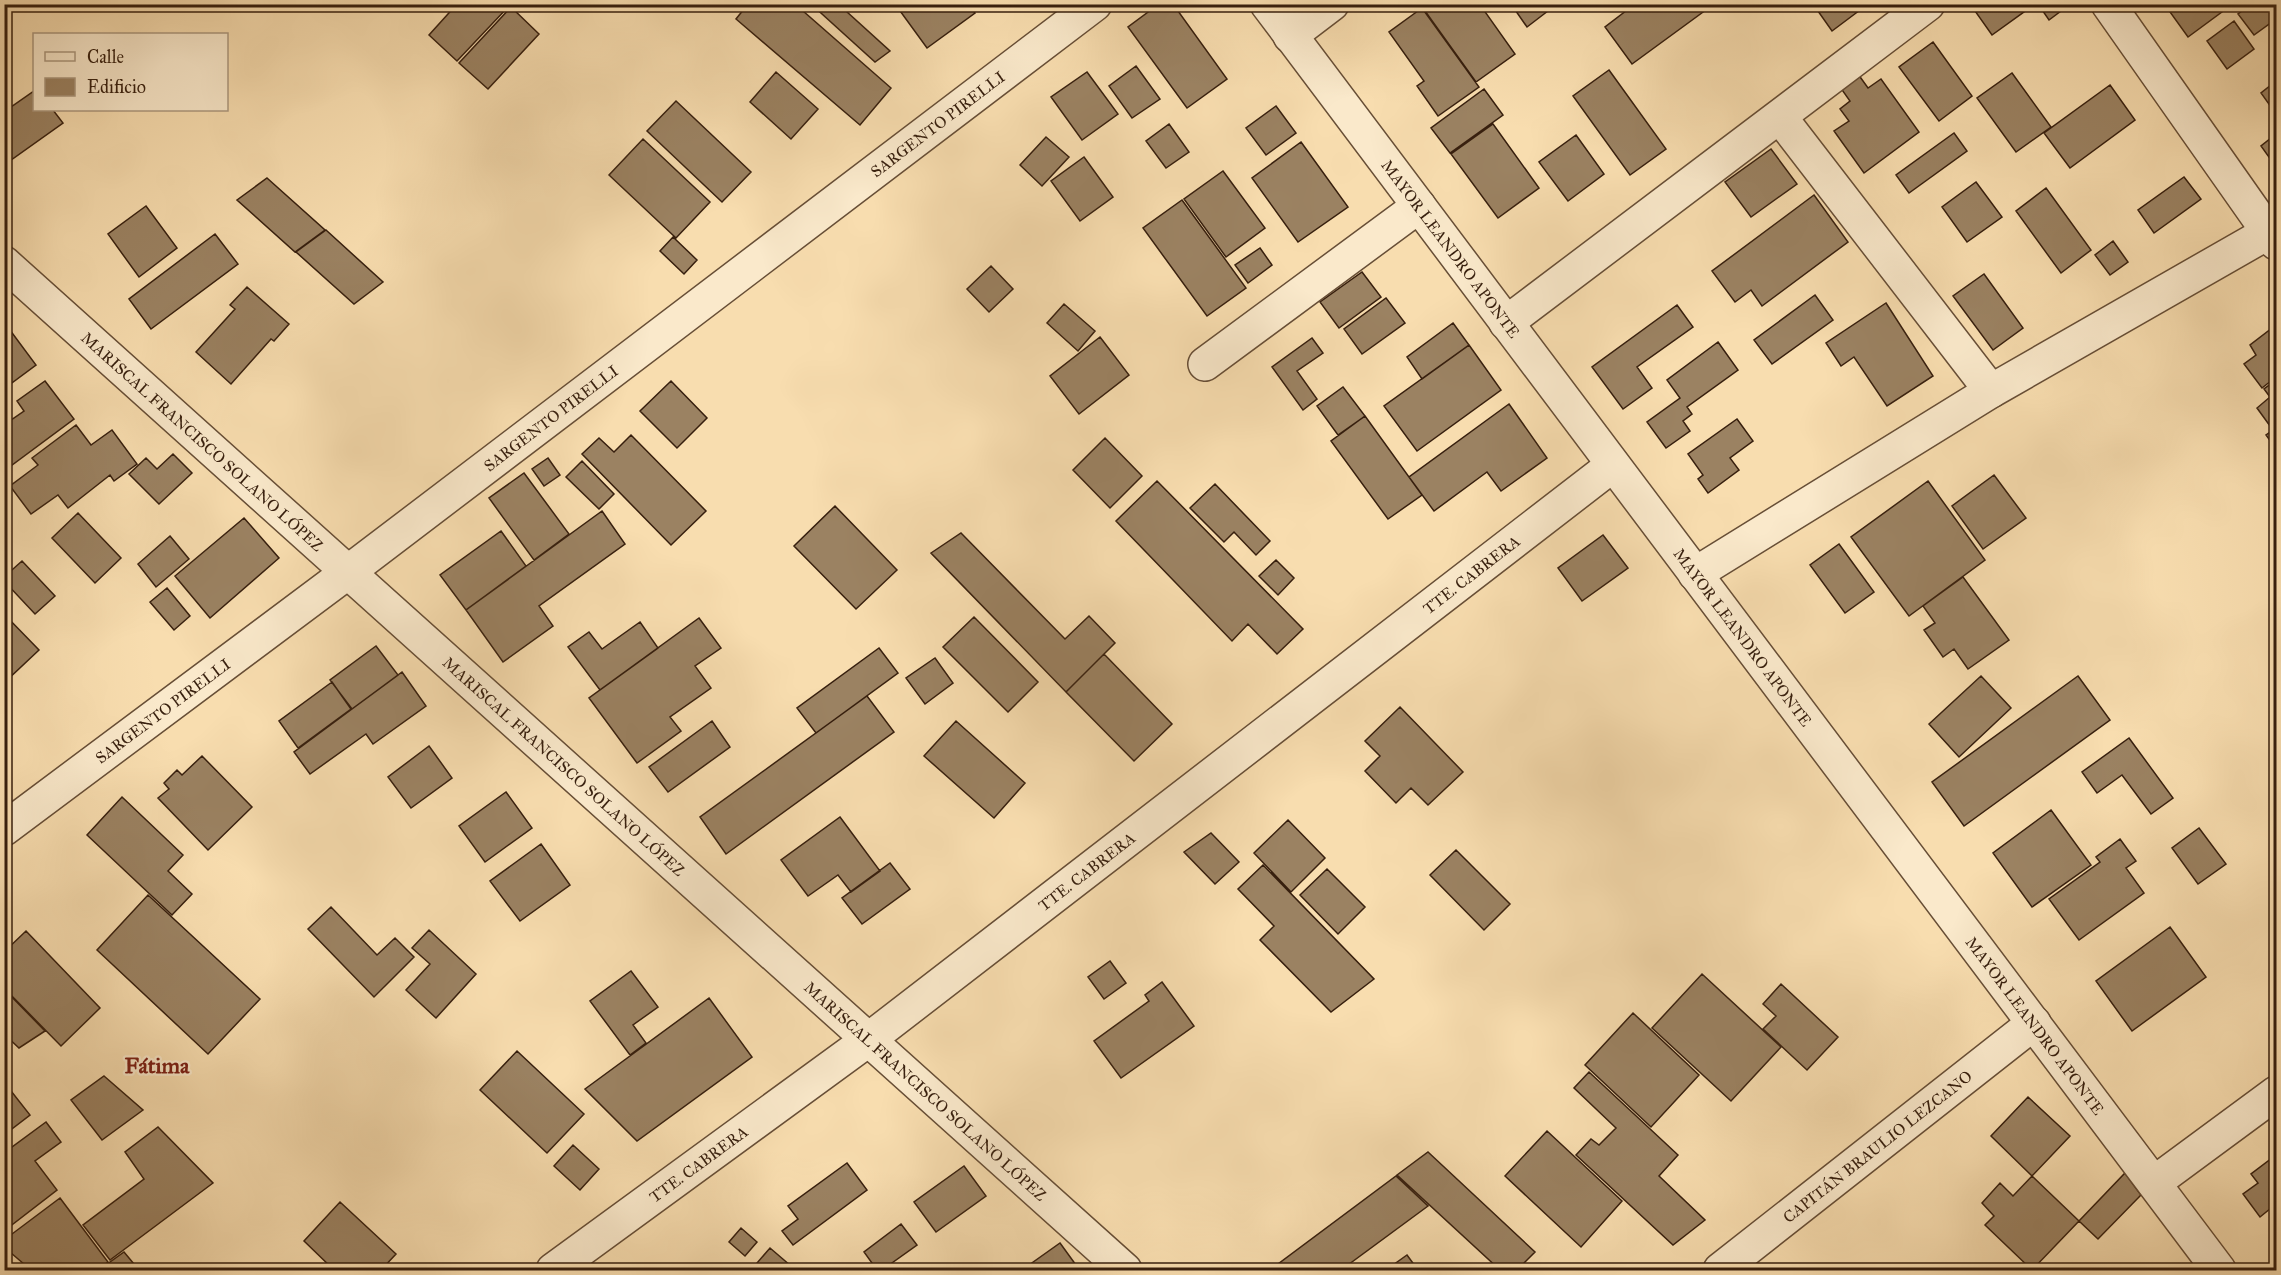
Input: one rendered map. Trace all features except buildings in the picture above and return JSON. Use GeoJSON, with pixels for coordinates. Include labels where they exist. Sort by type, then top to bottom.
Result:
{"type":"FeatureCollection","features":[{"type":"Feature","properties":{"kind":"street","name":"SARGENTO PIRELLI"},"geometry":{"type":"LineString","coordinates":[[4,829],[348,572],[1095,4]]}},
{"type":"Feature","properties":{"kind":"street","name":"MAYOR LEANDRO APONTE"},"geometry":{"type":"LineString","coordinates":[[1267,4],[2219,1270]]}},
{"type":"Feature","properties":{"kind":"street"},"geometry":{"type":"LineString","coordinates":[[1290,36],[1332,4]]}},
{"type":"Feature","properties":{"kind":"street"},"geometry":{"type":"LineString","coordinates":[[1506,323],[1928,4]]}},
{"type":"Feature","properties":{"kind":"street"},"geometry":{"type":"LineString","coordinates":[[1695,574],[1991,391],[2274,235],[2108,4]]}},
{"type":"Feature","properties":{"kind":"street"},"geometry":{"type":"LineString","coordinates":[[1780,117],[1991,391]]}},
{"type":"Feature","properties":{"kind":"street"},"geometry":{"type":"LineString","coordinates":[[1205,364],[1419,206]]}},
{"type":"Feature","properties":{"kind":"street","name":"MARISCAL FRANCISCO SOLANO LÓPEZ"},"geometry":{"type":"LineString","coordinates":[[4,262],[1125,1270]]}},
{"type":"Feature","properties":{"kind":"street","name":"TTE. CABRERA"},"geometry":{"type":"LineString","coordinates":[[553,1270],[868,1040],[1613,465]]}},
{"type":"Feature","properties":{"kind":"street","name":"CAPITÁN BRAULIO LEZCANO"},"geometry":{"type":"LineString","coordinates":[[1720,1270],[2034,1023]]}},
{"type":"Feature","properties":{"kind":"street"},"geometry":{"type":"LineString","coordinates":[[2154,1183],[2277,1093]]}},
{"type":"Feature","properties":{"kind":"district","name":"Fátima"},"geometry":{"type":"Point","coordinates":[157,1065]}}]}
